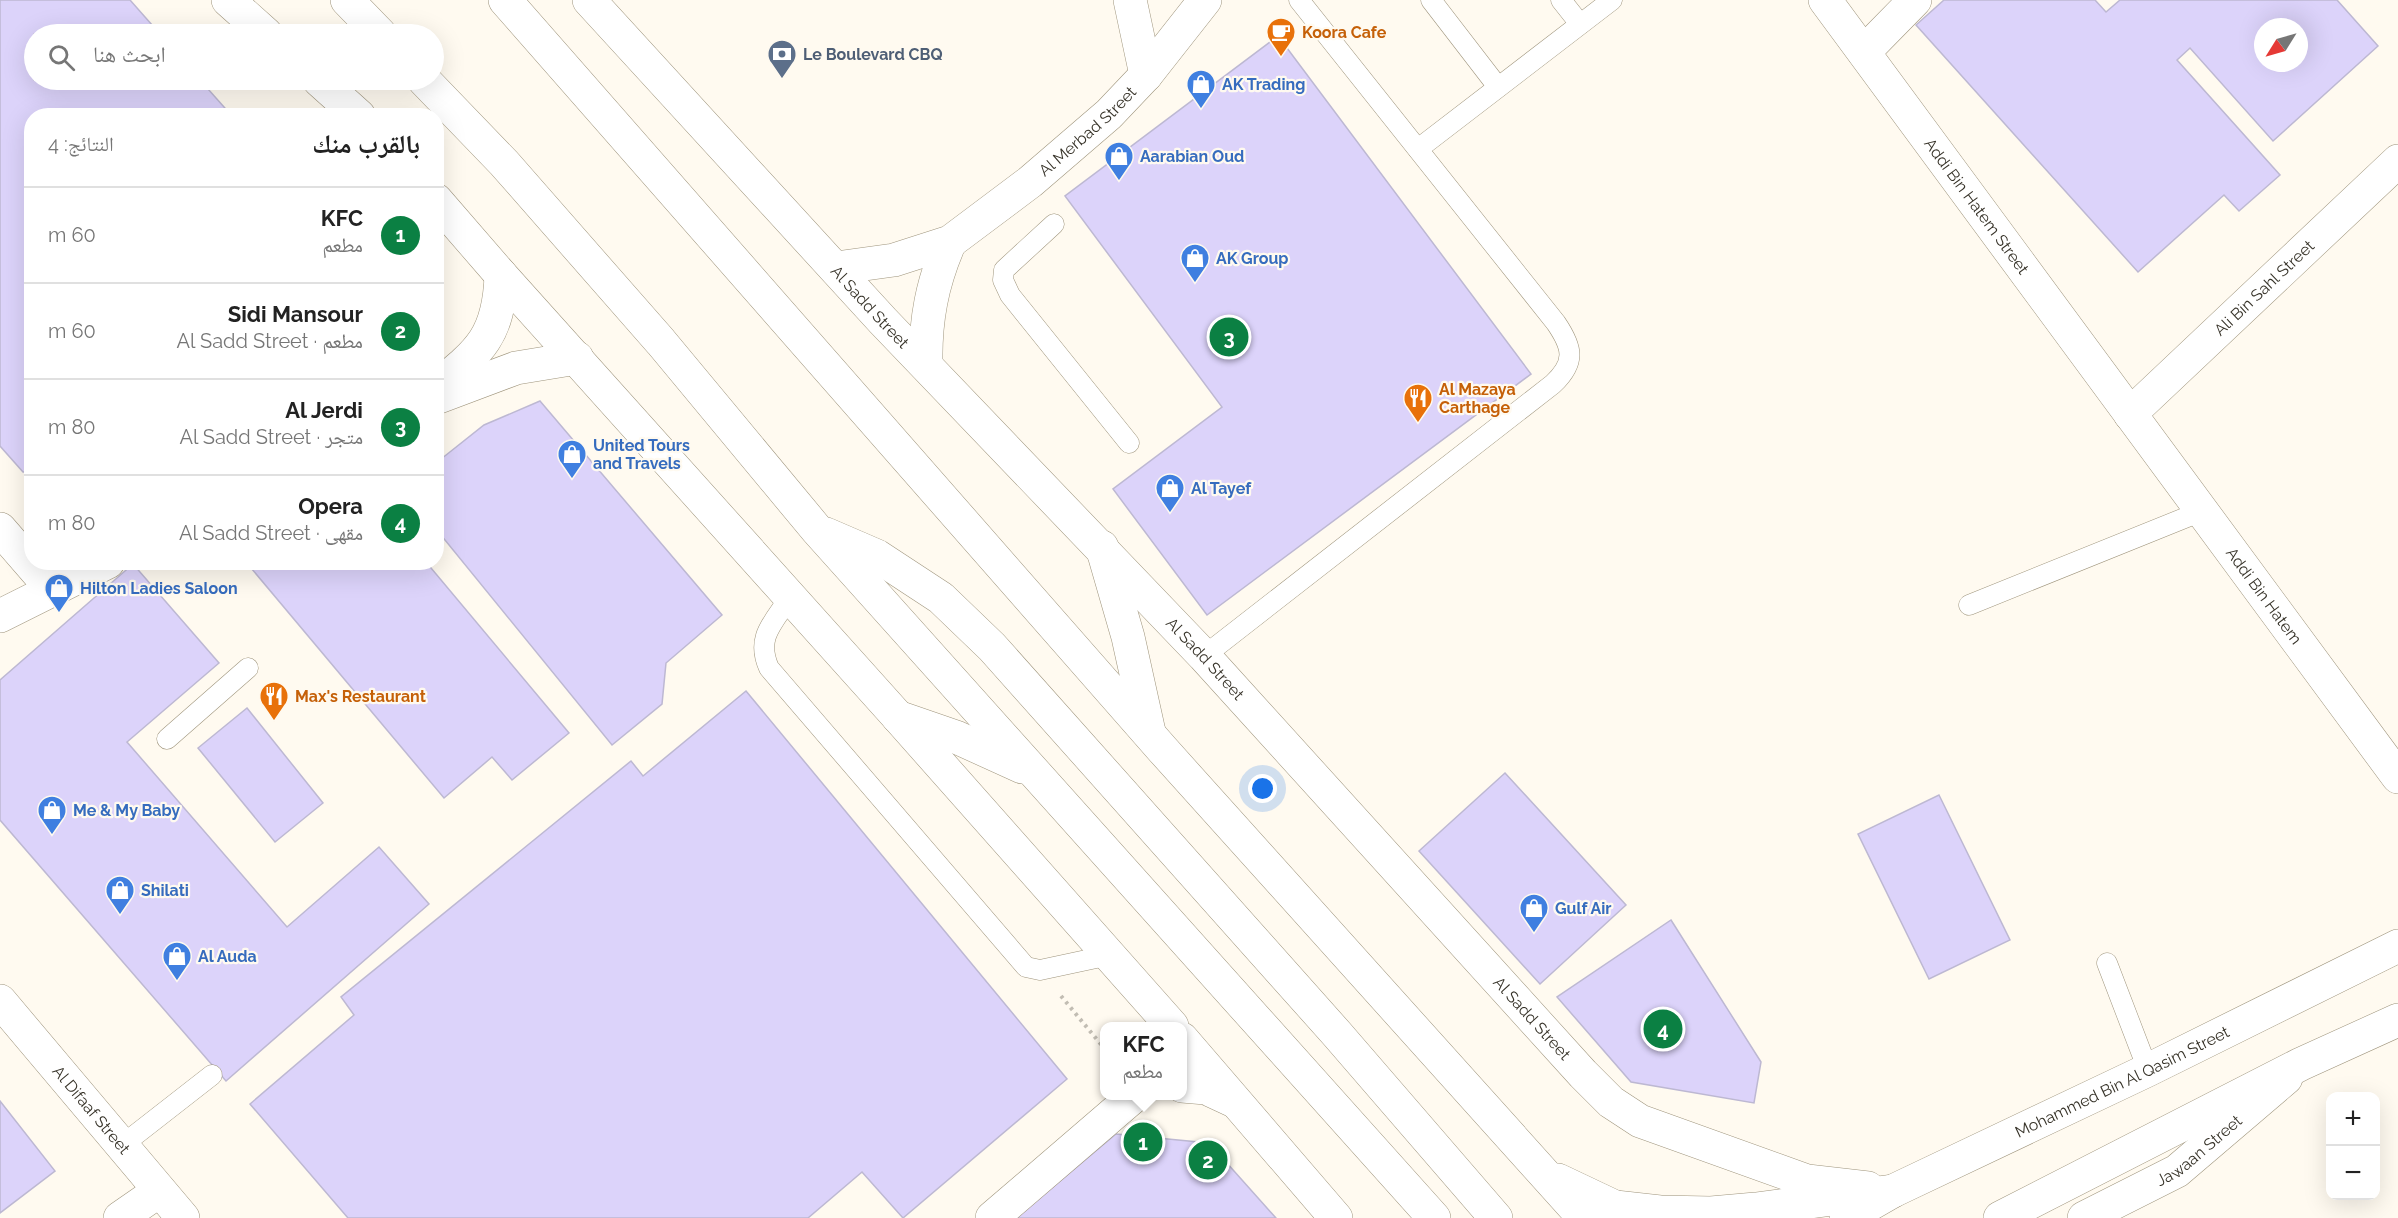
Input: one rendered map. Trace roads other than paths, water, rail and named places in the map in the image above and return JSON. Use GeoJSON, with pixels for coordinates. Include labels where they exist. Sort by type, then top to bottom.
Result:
{"type":"FeatureCollection","features":[{"type":"Feature","properties":{"kind":"street"},"geometry":{"type":"LineString","coordinates":[[228,0],[255,24]]}},
{"type":"Feature","properties":{"kind":"street"},"geometry":{"type":"LineString","coordinates":[[347,0],[370,24]]}},
{"type":"Feature","properties":{"kind":"street"},"geometry":{"type":"LineString","coordinates":[[505,0],[1149,734],[1584,1218]]}},
{"type":"Feature","properties":{"kind":"street","name":"Al Sadd Street"},"geometry":{"type":"LineString","coordinates":[[589,0],[646,65],[926,365],[1204,656],[1611,1102],[1640,1122],[1773,1171],[1807,1181],[1893,1191]]}},
{"type":"Feature","properties":{"kind":"street"},"geometry":{"type":"LineString","coordinates":[[1130,0],[1146,75]]}},
{"type":"Feature","properties":{"kind":"street","name":"Al Merbad Street"},"geometry":{"type":"LineString","coordinates":[[836,268],[894,261],[950,242],[1069,151],[1146,75],[1205,0]]}},
{"type":"Feature","properties":{"kind":"street","name":"Addi Bin Hatem Street"},"geometry":{"type":"LineString","coordinates":[[1825,0],[2130,414]]}},
{"type":"Feature","properties":{"kind":"street"},"geometry":{"type":"LineString","coordinates":[[1864,52],[1915,0]]}},
{"type":"Feature","properties":{"kind":"street"},"geometry":{"type":"LineString","coordinates":[[330,90],[351,108]]}},
{"type":"Feature","properties":{"kind":"street"},"geometry":{"type":"LineString","coordinates":[[434,90],[504,163],[598,269],[817,530],[1434,1218]]}},
{"type":"Feature","properties":{"kind":"street","name":"Ali Bin Sahl Street"},"geometry":{"type":"LineString","coordinates":[[2130,414],[2398,161]]}},
{"type":"Feature","properties":{"kind":"street"},"geometry":{"type":"LineString","coordinates":[[444,209],[1169,1022]]}},
{"type":"Feature","properties":{"kind":"street","name":"Al Merbad Street"},"geometry":{"type":"LineString","coordinates":[[926,365],[925,333],[929,302],[937,271],[950,242]]}},
{"type":"Feature","properties":{"kind":"street"},"geometry":{"type":"LineString","coordinates":[[444,380],[484,344],[495,323],[500,300],[501,275]]}},
{"type":"Feature","properties":{"kind":"street"},"geometry":{"type":"LineString","coordinates":[[444,395],[516,368],[577,358]]}},
{"type":"Feature","properties":{"kind":"street","name":"Addi Bin Hatem"},"geometry":{"type":"LineString","coordinates":[[2130,414],[2398,777]]}},
{"type":"Feature","properties":{"kind":"street"},"geometry":{"type":"LineString","coordinates":[[0,530],[24,557]]}},
{"type":"Feature","properties":{"kind":"street"},"geometry":{"type":"LineString","coordinates":[[817,530],[877,555],[941,598],[992,646],[1321,1016],[1496,1218]]}},
{"type":"Feature","properties":{"kind":"street"},"geometry":{"type":"LineString","coordinates":[[1102,547],[1128,637],[1149,734]]}},
{"type":"Feature","properties":{"kind":"street"},"geometry":{"type":"LineString","coordinates":[[35,570],[52,589]]}},
{"type":"Feature","properties":{"kind":"street"},"geometry":{"type":"LineString","coordinates":[[0,616],[91,570]]}},
{"type":"Feature","properties":{"kind":"street"},"geometry":{"type":"LineString","coordinates":[[898,717],[956,737],[1032,771]]}},
{"type":"Feature","properties":{"kind":"street","name":"Mohammed Bin Al Qasim Street"},"geometry":{"type":"LineString","coordinates":[[1846,1218],[1893,1191],[2148,1070],[2398,946]]}},
{"type":"Feature","properties":{"kind":"street","name":"Al Difaaf Street"},"geometry":{"type":"LineString","coordinates":[[0,1001],[183,1218]]}},
{"type":"Feature","properties":{"kind":"street"},"geometry":{"type":"LineString","coordinates":[[2000,1218],[2301,1065],[2398,1020]]}},
{"type":"Feature","properties":{"kind":"street"},"geometry":{"type":"LineString","coordinates":[[1187,1044],[1336,1218]]}},
{"type":"Feature","properties":{"kind":"street","name":"Jawaan Street"},"geometry":{"type":"LineString","coordinates":[[2084,1218],[2177,1172],[2301,1065]]}},
{"type":"Feature","properties":{"kind":"street"},"geometry":{"type":"LineString","coordinates":[[1187,1086],[1206,1088],[1236,1102]]}},
{"type":"Feature","properties":{"kind":"street"},"geometry":{"type":"LineString","coordinates":[[992,1218],[1128,1100]]}},
{"type":"Feature","properties":{"kind":"street"},"geometry":{"type":"LineString","coordinates":[[1545,1174],[1615,1207],[1660,1212],[1711,1213],[1756,1209],[1893,1191]]}},
{"type":"Feature","properties":{"kind":"street"},"geometry":{"type":"LineString","coordinates":[[120,1218],[159,1191]]}},
{"type":"Feature","properties":{"kind":"lane"},"geometry":{"type":"LineString","coordinates":[[1204,656],[1565,372],[1570,355],[1567,339],[1556,323],[1299,0]]}},
{"type":"Feature","properties":{"kind":"lane"},"geometry":{"type":"LineString","coordinates":[[1431,0],[1498,87]]}},
{"type":"Feature","properties":{"kind":"lane"},"geometry":{"type":"LineString","coordinates":[[1562,0],[1580,24]]}},
{"type":"Feature","properties":{"kind":"lane"},"geometry":{"type":"LineString","coordinates":[[1418,149],[1612,0]]}},
{"type":"Feature","properties":{"kind":"lane"},"geometry":{"type":"LineString","coordinates":[[1054,224],[1004,270],[1003,280],[1010,295],[1129,443]]}},
{"type":"Feature","properties":{"kind":"lane"},"geometry":{"type":"LineString","coordinates":[[1969,605],[2202,511]]}},
{"type":"Feature","properties":{"kind":"lane"},"geometry":{"type":"LineString","coordinates":[[790,597],[763,639],[763,654],[769,668],[1026,967],[1040,970],[1110,955]]}},
{"type":"Feature","properties":{"kind":"lane"},"geometry":{"type":"LineString","coordinates":[[166,739],[248,668]]}},
{"type":"Feature","properties":{"kind":"lane"},"geometry":{"type":"LineString","coordinates":[[2107,963],[2148,1070]]}},
{"type":"Feature","properties":{"kind":"lane"},"geometry":{"type":"LineString","coordinates":[[121,1146],[212,1075]]}},
{"type":"Feature","properties":{"kind":"place","name":"Koora Cafe"},"geometry":{"type":"Point","coordinates":[1281,58]}},
{"type":"Feature","properties":{"kind":"place","name":"Le Boulevard CBQ"},"geometry":{"type":"Point","coordinates":[782,80]}},
{"type":"Feature","properties":{"kind":"place","name":"AK Trading"},"geometry":{"type":"Point","coordinates":[1201,110]}},
{"type":"Feature","properties":{"kind":"place","name":"Aarabian Oud"},"geometry":{"type":"Point","coordinates":[1119,182]}},
{"type":"Feature","properties":{"kind":"place","name":"AK Group"},"geometry":{"type":"Point","coordinates":[1195,284]}},
{"type":"Feature","properties":{"kind":"place","name":"Al Jerdi"},"geometry":{"type":"Point","coordinates":[1229,337]}},
{"type":"Feature","properties":{"kind":"place","name":"Al Mazaya Carthage"},"geometry":{"type":"Point","coordinates":[1418,424]}},
{"type":"Feature","properties":{"kind":"place","name":"United Tours and Travels"},"geometry":{"type":"Point","coordinates":[572,480]}},
{"type":"Feature","properties":{"kind":"place","name":"Al Tayef"},"geometry":{"type":"Point","coordinates":[1170,514]}},
{"type":"Feature","properties":{"kind":"place","name":"Hilton Ladies Saloon"},"geometry":{"type":"Point","coordinates":[59,614]}},
{"type":"Feature","properties":{"kind":"place","name":"Max's Restaurant"},"geometry":{"type":"Point","coordinates":[274,722]}},
{"type":"Feature","properties":{"kind":"place","name":"Me & My Baby"},"geometry":{"type":"Point","coordinates":[52,836]}},
{"type":"Feature","properties":{"kind":"place","name":"Shilati"},"geometry":{"type":"Point","coordinates":[120,916]}},
{"type":"Feature","properties":{"kind":"place","name":"Gulf Air"},"geometry":{"type":"Point","coordinates":[1534,934]}},
{"type":"Feature","properties":{"kind":"place","name":"Al Auda"},"geometry":{"type":"Point","coordinates":[177,982]}},
{"type":"Feature","properties":{"kind":"place","name":"Opera"},"geometry":{"type":"Point","coordinates":[1663,1029]}},
{"type":"Feature","properties":{"kind":"place","name":"KFC"},"geometry":{"type":"Point","coordinates":[1143,1142]}},
{"type":"Feature","properties":{"kind":"place","name":"Sidi Mansour"},"geometry":{"type":"Point","coordinates":[1208,1160]}}]}
